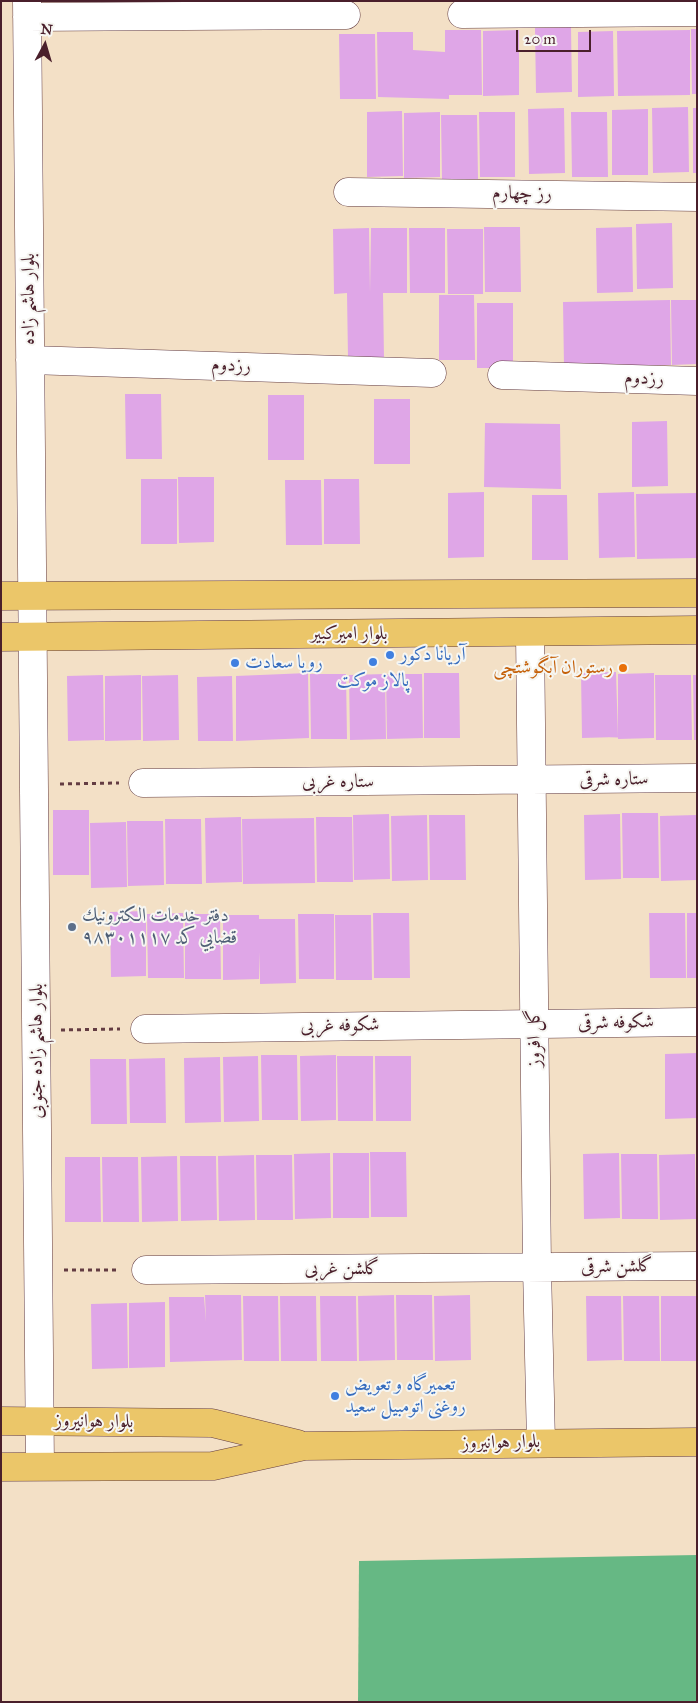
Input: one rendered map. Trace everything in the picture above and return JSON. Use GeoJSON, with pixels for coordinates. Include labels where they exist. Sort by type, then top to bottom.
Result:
{"type":"FeatureCollection","features":[{"type":"Feature","properties":{"kind":"main road","name":"بلوار امیرکبیر"},"geometry":{"type":"LineString","coordinates":[[1,596],[697,593]]}},
{"type":"Feature","properties":{"kind":"main road","name":"بلوار امیرکبیر"},"geometry":{"type":"LineString","coordinates":[[1,637],[697,630]]}},
{"type":"Feature","properties":{"kind":"main road","name":"بلوار هوانیروز"},"geometry":{"type":"LineString","coordinates":[[1,1421],[212,1423],[304,1446]]}},
{"type":"Feature","properties":{"kind":"main road","name":"بلوار هوانیروز"},"geometry":{"type":"LineString","coordinates":[[1,1467],[213,1466],[304,1446],[697,1442]]}},
{"type":"Feature","properties":{"kind":"street"},"geometry":{"type":"LineString","coordinates":[[27,9],[346,14]]}},
{"type":"Feature","properties":{"kind":"street","name":"بلوار هاشم زاده"},"geometry":{"type":"LineString","coordinates":[[27,9],[31,597],[33,637]]}},
{"type":"Feature","properties":{"kind":"street"},"geometry":{"type":"LineString","coordinates":[[462,14],[697,12]]}},
{"type":"Feature","properties":{"kind":"street","name":"رز چهارم"},"geometry":{"type":"LineString","coordinates":[[348,192],[697,197]]}},
{"type":"Feature","properties":{"kind":"street","name":"رزدوم"},"geometry":{"type":"LineString","coordinates":[[30,360],[432,373]]}},
{"type":"Feature","properties":{"kind":"street","name":"رزدوم"},"geometry":{"type":"LineString","coordinates":[[502,375],[697,381]]}},
{"type":"Feature","properties":{"kind":"street","name":"گل افروز"},"geometry":{"type":"LineString","coordinates":[[530,633],[537,1267],[541,1443]]}},
{"type":"Feature","properties":{"kind":"street","name":"بلوار هاشم زاده جنوبی"},"geometry":{"type":"LineString","coordinates":[[33,637],[40,1466]]}},
{"type":"Feature","properties":{"kind":"street","name":"ستاره شرقی"},"geometry":{"type":"LineString","coordinates":[[532,781],[697,778]]}},
{"type":"Feature","properties":{"kind":"street","name":"ستاره غربی"},"geometry":{"type":"LineString","coordinates":[[143,783],[532,781]]}},
{"type":"Feature","properties":{"kind":"street","name":"شکوفه شرقی"},"geometry":{"type":"LineString","coordinates":[[534,1024],[697,1022]]}},
{"type":"Feature","properties":{"kind":"street","name":"شکوفه غربی"},"geometry":{"type":"LineString","coordinates":[[145,1029],[534,1024]]}},
{"type":"Feature","properties":{"kind":"street","name":"گلشن شرقی"},"geometry":{"type":"LineString","coordinates":[[537,1267],[697,1266]]}},
{"type":"Feature","properties":{"kind":"street","name":"گلشن غربی"},"geometry":{"type":"LineString","coordinates":[[146,1270],[537,1267]]}},
{"type":"Feature","properties":{"kind":"path"},"geometry":{"type":"LineString","coordinates":[[34,784],[143,783]]}},
{"type":"Feature","properties":{"kind":"path"},"geometry":{"type":"LineString","coordinates":[[36,1030],[145,1029]]}},
{"type":"Feature","properties":{"kind":"path"},"geometry":{"type":"LineString","coordinates":[[38,1270],[146,1270]]}},
{"type":"Feature","properties":{"kind":"green space"},"geometry":{"type":"Polygon","coordinates":[[[697,1555],[697,1702],[358,1702],[359,1561],[697,1555]]]}},
{"type":"Feature","properties":{"kind":"building"},"geometry":{"type":"Polygon","coordinates":[[[571,27],[572,92],[536,93],[535,28],[571,27]]]}},
{"type":"Feature","properties":{"kind":"building"},"geometry":{"type":"Polygon","coordinates":[[[691,29],[697,29],[697,94],[692,94],[691,29]]]}},
{"type":"Feature","properties":{"kind":"building"},"geometry":{"type":"Polygon","coordinates":[[[445,30],[481,30],[482,95],[449,95],[449,99],[378,97],[377,32],[413,32],[413,50],[445,52],[445,30]]]}},
{"type":"Feature","properties":{"kind":"building"},"geometry":{"type":"Polygon","coordinates":[[[519,30],[519,95],[483,96],[483,31],[519,30]]]}},
{"type":"Feature","properties":{"kind":"building"},"geometry":{"type":"Polygon","coordinates":[[[690,30],[690,95],[618,96],[617,31],[690,30]]]}},
{"type":"Feature","properties":{"kind":"building"},"geometry":{"type":"Polygon","coordinates":[[[613,31],[614,96],[578,97],[578,32],[613,31]]]}},
{"type":"Feature","properties":{"kind":"building"},"geometry":{"type":"Polygon","coordinates":[[[339,34],[375,34],[376,99],[340,99],[339,34]]]}},
{"type":"Feature","properties":{"kind":"building"},"geometry":{"type":"Polygon","coordinates":[[[688,107],[689,172],[653,173],[652,108],[688,107]]]}},
{"type":"Feature","properties":{"kind":"building"},"geometry":{"type":"Polygon","coordinates":[[[564,108],[565,173],[529,174],[528,109],[564,108]]]}},
{"type":"Feature","properties":{"kind":"building"},"geometry":{"type":"Polygon","coordinates":[[[693,108],[697,108],[697,173],[693,173],[693,108]]]}},
{"type":"Feature","properties":{"kind":"building"},"geometry":{"type":"Polygon","coordinates":[[[648,109],[648,175],[612,175],[612,110],[648,109]]]}},
{"type":"Feature","properties":{"kind":"building"},"geometry":{"type":"Polygon","coordinates":[[[402,111],[403,176],[367,177],[367,112],[402,111]]]}},
{"type":"Feature","properties":{"kind":"building"},"geometry":{"type":"Polygon","coordinates":[[[440,112],[440,177],[404,178],[404,113],[440,112]]]}},
{"type":"Feature","properties":{"kind":"building"},"geometry":{"type":"Polygon","coordinates":[[[479,112],[515,112],[515,177],[480,177],[479,112]]]}},
{"type":"Feature","properties":{"kind":"building"},"geometry":{"type":"Polygon","coordinates":[[[571,112],[607,112],[608,177],[572,177],[571,112]]]}},
{"type":"Feature","properties":{"kind":"building"},"geometry":{"type":"Polygon","coordinates":[[[441,115],[477,115],[478,179],[442,180],[441,115]]]}},
{"type":"Feature","properties":{"kind":"building"},"geometry":{"type":"Polygon","coordinates":[[[672,223],[673,288],[637,289],[636,224],[672,223]]]}},
{"type":"Feature","properties":{"kind":"building"},"geometry":{"type":"Polygon","coordinates":[[[484,227],[520,227],[521,292],[485,292],[484,227]]]}},
{"type":"Feature","properties":{"kind":"building"},"geometry":{"type":"Polygon","coordinates":[[[632,227],[633,292],[597,293],[596,228],[632,227]]]}},
{"type":"Feature","properties":{"kind":"building"},"geometry":{"type":"Polygon","coordinates":[[[369,228],[370,293],[371,228],[407,228],[407,293],[383,293],[384,358],[348,358],[347,293],[334,294],[333,229],[369,228]]]}},
{"type":"Feature","properties":{"kind":"building"},"geometry":{"type":"Polygon","coordinates":[[[409,228],[445,228],[445,293],[410,293],[409,228]]]}},
{"type":"Feature","properties":{"kind":"building"},"geometry":{"type":"Polygon","coordinates":[[[447,229],[483,229],[483,294],[448,294],[447,229]]]}},
{"type":"Feature","properties":{"kind":"building"},"geometry":{"type":"Polygon","coordinates":[[[439,295],[474,295],[475,360],[439,360],[439,295]]]}},
{"type":"Feature","properties":{"kind":"building"},"geometry":{"type":"Polygon","coordinates":[[[670,300],[671,365],[564,367],[563,302],[670,300]]]}},
{"type":"Feature","properties":{"kind":"building"},"geometry":{"type":"Polygon","coordinates":[[[671,300],[697,300],[697,364],[672,365],[671,300]]]}},
{"type":"Feature","properties":{"kind":"building"},"geometry":{"type":"Polygon","coordinates":[[[477,303],[513,303],[513,368],[477,368],[477,303]]]}},
{"type":"Feature","properties":{"kind":"building"},"geometry":{"type":"Polygon","coordinates":[[[125,394],[161,394],[162,459],[126,459],[125,394]]]}},
{"type":"Feature","properties":{"kind":"building"},"geometry":{"type":"Polygon","coordinates":[[[268,395],[304,395],[304,460],[268,460],[268,395]]]}},
{"type":"Feature","properties":{"kind":"building"},"geometry":{"type":"Polygon","coordinates":[[[374,399],[410,399],[410,464],[374,464],[374,399]]]}},
{"type":"Feature","properties":{"kind":"building"},"geometry":{"type":"Polygon","coordinates":[[[667,421],[668,486],[632,487],[632,422],[667,421]]]}},
{"type":"Feature","properties":{"kind":"building"},"geometry":{"type":"Polygon","coordinates":[[[485,423],[560,424],[561,489],[484,487],[485,423]]]}},
{"type":"Feature","properties":{"kind":"building"},"geometry":{"type":"Polygon","coordinates":[[[178,477],[214,477],[214,542],[179,543],[178,477]]]}},
{"type":"Feature","properties":{"kind":"building"},"geometry":{"type":"Polygon","coordinates":[[[141,479],[177,479],[177,544],[141,544],[141,479]]]}},
{"type":"Feature","properties":{"kind":"building"},"geometry":{"type":"Polygon","coordinates":[[[324,479],[359,479],[360,544],[324,544],[324,479]]]}},
{"type":"Feature","properties":{"kind":"building"},"geometry":{"type":"Polygon","coordinates":[[[285,480],[321,480],[322,545],[286,545],[285,480]]]}},
{"type":"Feature","properties":{"kind":"building"},"geometry":{"type":"Polygon","coordinates":[[[484,492],[484,557],[448,558],[448,493],[484,492]]]}},
{"type":"Feature","properties":{"kind":"building"},"geometry":{"type":"Polygon","coordinates":[[[634,492],[635,557],[599,558],[598,493],[634,492]]]}},
{"type":"Feature","properties":{"kind":"building"},"geometry":{"type":"Polygon","coordinates":[[[697,493],[697,558],[637,559],[636,494],[697,493]]]}},
{"type":"Feature","properties":{"kind":"building"},"geometry":{"type":"Polygon","coordinates":[[[532,495],[567,495],[568,560],[532,560],[532,495]]]}},
{"type":"Feature","properties":{"kind":"building"},"geometry":{"type":"Polygon","coordinates":[[[616,672],[618,737],[582,738],[581,673],[616,672]]]}},
{"type":"Feature","properties":{"kind":"building"},"geometry":{"type":"Polygon","coordinates":[[[308,673],[309,738],[236,741],[236,676],[308,673]]]}},
{"type":"Feature","properties":{"kind":"building"},"geometry":{"type":"Polygon","coordinates":[[[424,673],[459,673],[460,738],[424,738],[424,673]]]}},
{"type":"Feature","properties":{"kind":"building"},"geometry":{"type":"Polygon","coordinates":[[[654,673],[654,738],[618,739],[618,674],[654,673]]]}},
{"type":"Feature","properties":{"kind":"building"},"geometry":{"type":"Polygon","coordinates":[[[310,674],[346,674],[347,739],[311,739],[310,674]]]}},
{"type":"Feature","properties":{"kind":"building"},"geometry":{"type":"Polygon","coordinates":[[[385,674],[386,739],[350,740],[349,675],[385,674]]]}},
{"type":"Feature","properties":{"kind":"building"},"geometry":{"type":"Polygon","coordinates":[[[386,674],[422,674],[423,738],[387,739],[386,674]]]}},
{"type":"Feature","properties":{"kind":"building"},"geometry":{"type":"Polygon","coordinates":[[[103,675],[104,740],[68,741],[67,676],[103,675]]]}},
{"type":"Feature","properties":{"kind":"building"},"geometry":{"type":"Polygon","coordinates":[[[141,675],[141,740],[105,741],[105,676],[141,675]]]}},
{"type":"Feature","properties":{"kind":"building"},"geometry":{"type":"Polygon","coordinates":[[[178,675],[179,740],[143,741],[142,676],[178,675]]]}},
{"type":"Feature","properties":{"kind":"building"},"geometry":{"type":"Polygon","coordinates":[[[655,675],[691,675],[692,740],[656,740],[655,675]]]}},
{"type":"Feature","properties":{"kind":"building"},"geometry":{"type":"Polygon","coordinates":[[[693,675],[697,675],[697,740],[694,740],[693,675]]]}},
{"type":"Feature","properties":{"kind":"building"},"geometry":{"type":"Polygon","coordinates":[[[232,676],[233,741],[198,741],[197,677],[232,676]]]}},
{"type":"Feature","properties":{"kind":"building"},"geometry":{"type":"Polygon","coordinates":[[[53,810],[89,810],[89,875],[53,875],[53,810]]]}},
{"type":"Feature","properties":{"kind":"building"},"geometry":{"type":"Polygon","coordinates":[[[622,813],[658,813],[659,878],[623,878],[622,813]]]}},
{"type":"Feature","properties":{"kind":"building"},"geometry":{"type":"Polygon","coordinates":[[[389,814],[390,879],[354,880],[353,815],[389,814]]]}},
{"type":"Feature","properties":{"kind":"building"},"geometry":{"type":"Polygon","coordinates":[[[620,814],[621,879],[585,880],[584,815],[620,814]]]}},
{"type":"Feature","properties":{"kind":"building"},"geometry":{"type":"Polygon","coordinates":[[[427,815],[428,880],[392,881],[391,816],[427,815]]]}},
{"type":"Feature","properties":{"kind":"building"},"geometry":{"type":"Polygon","coordinates":[[[429,815],[465,815],[466,880],[430,880],[429,815]]]}},
{"type":"Feature","properties":{"kind":"building"},"geometry":{"type":"Polygon","coordinates":[[[696,815],[697,880],[661,881],[660,816],[696,815]]]}},
{"type":"Feature","properties":{"kind":"building"},"geometry":{"type":"Polygon","coordinates":[[[241,817],[242,882],[206,883],[205,818],[241,817]]]}},
{"type":"Feature","properties":{"kind":"building"},"geometry":{"type":"Polygon","coordinates":[[[316,817],[352,817],[353,882],[317,882],[316,817]]]}},
{"type":"Feature","properties":{"kind":"building"},"geometry":{"type":"Polygon","coordinates":[[[314,818],[315,883],[243,884],[242,819],[314,818]]]}},
{"type":"Feature","properties":{"kind":"building"},"geometry":{"type":"Polygon","coordinates":[[[165,819],[201,819],[202,884],[166,884],[165,819]]]}},
{"type":"Feature","properties":{"kind":"building"},"geometry":{"type":"Polygon","coordinates":[[[127,821],[163,821],[164,885],[128,886],[127,821]]]}},
{"type":"Feature","properties":{"kind":"building"},"geometry":{"type":"Polygon","coordinates":[[[126,822],[127,887],[91,888],[90,823],[126,822]]]}},
{"type":"Feature","properties":{"kind":"building"},"geometry":{"type":"Polygon","coordinates":[[[146,911],[146,976],[111,977],[110,912],[146,911]]]}},
{"type":"Feature","properties":{"kind":"building"},"geometry":{"type":"Polygon","coordinates":[[[183,913],[184,978],[148,978],[147,914],[183,913]]]}},
{"type":"Feature","properties":{"kind":"building"},"geometry":{"type":"Polygon","coordinates":[[[373,913],[409,913],[410,978],[374,978],[373,913]]]}},
{"type":"Feature","properties":{"kind":"building"},"geometry":{"type":"Polygon","coordinates":[[[649,913],[685,913],[686,978],[650,978],[649,913]]]}},
{"type":"Feature","properties":{"kind":"building"},"geometry":{"type":"Polygon","coordinates":[[[687,913],[697,913],[697,978],[687,978],[687,913]]]}},
{"type":"Feature","properties":{"kind":"building"},"geometry":{"type":"Polygon","coordinates":[[[185,914],[220,914],[221,979],[185,979],[185,914]]]}},
{"type":"Feature","properties":{"kind":"building"},"geometry":{"type":"Polygon","coordinates":[[[298,914],[334,914],[334,979],[299,979],[298,914]]]}},
{"type":"Feature","properties":{"kind":"building"},"geometry":{"type":"Polygon","coordinates":[[[223,915],[259,915],[259,919],[295,919],[296,983],[260,984],[260,952],[259,979],[223,980],[223,915]]]}},
{"type":"Feature","properties":{"kind":"building"},"geometry":{"type":"Polygon","coordinates":[[[335,915],[371,915],[372,980],[336,980],[335,915]]]}},
{"type":"Feature","properties":{"kind":"building"},"geometry":{"type":"Polygon","coordinates":[[[697,1053],[697,1118],[665,1119],[665,1054],[697,1053]]]}},
{"type":"Feature","properties":{"kind":"building"},"geometry":{"type":"Polygon","coordinates":[[[261,1055],[297,1055],[298,1120],[262,1120],[261,1055]]]}},
{"type":"Feature","properties":{"kind":"building"},"geometry":{"type":"Polygon","coordinates":[[[336,1055],[336,1120],[301,1121],[300,1056],[336,1055]]]}},
{"type":"Feature","properties":{"kind":"building"},"geometry":{"type":"Polygon","coordinates":[[[258,1056],[259,1121],[224,1122],[223,1057],[258,1056]]]}},
{"type":"Feature","properties":{"kind":"building"},"geometry":{"type":"Polygon","coordinates":[[[337,1056],[373,1056],[373,1121],[338,1121],[337,1056]]]}},
{"type":"Feature","properties":{"kind":"building"},"geometry":{"type":"Polygon","coordinates":[[[375,1056],[411,1056],[411,1121],[376,1121],[375,1056]]]}},
{"type":"Feature","properties":{"kind":"building"},"geometry":{"type":"Polygon","coordinates":[[[220,1057],[221,1122],[185,1123],[184,1058],[220,1057]]]}},
{"type":"Feature","properties":{"kind":"building"},"geometry":{"type":"Polygon","coordinates":[[[165,1058],[166,1123],[130,1123],[129,1059],[165,1058]]]}},
{"type":"Feature","properties":{"kind":"building"},"geometry":{"type":"Polygon","coordinates":[[[90,1059],[126,1059],[127,1124],[91,1124],[90,1059]]]}},
{"type":"Feature","properties":{"kind":"building"},"geometry":{"type":"Polygon","coordinates":[[[370,1152],[406,1152],[407,1217],[371,1217],[370,1152]]]}},
{"type":"Feature","properties":{"kind":"building"},"geometry":{"type":"Polygon","coordinates":[[[330,1153],[331,1218],[295,1219],[294,1154],[330,1153]]]}},
{"type":"Feature","properties":{"kind":"building"},"geometry":{"type":"Polygon","coordinates":[[[333,1153],[369,1153],[369,1218],[333,1218],[333,1153]]]}},
{"type":"Feature","properties":{"kind":"building"},"geometry":{"type":"Polygon","coordinates":[[[619,1153],[620,1218],[584,1219],[583,1154],[619,1153]]]}},
{"type":"Feature","properties":{"kind":"building"},"geometry":{"type":"Polygon","coordinates":[[[621,1154],[657,1154],[658,1219],[622,1219],[621,1154]]]}},
{"type":"Feature","properties":{"kind":"building"},"geometry":{"type":"Polygon","coordinates":[[[695,1154],[696,1219],[660,1220],[659,1155],[695,1154]]]}},
{"type":"Feature","properties":{"kind":"building"},"geometry":{"type":"Polygon","coordinates":[[[254,1155],[255,1220],[219,1221],[218,1156],[254,1155]]]}},
{"type":"Feature","properties":{"kind":"building"},"geometry":{"type":"Polygon","coordinates":[[[256,1155],[292,1155],[293,1220],[257,1220],[256,1155]]]}},
{"type":"Feature","properties":{"kind":"building"},"geometry":{"type":"Polygon","coordinates":[[[177,1156],[178,1221],[142,1222],[141,1157],[177,1156]]]}},
{"type":"Feature","properties":{"kind":"building"},"geometry":{"type":"Polygon","coordinates":[[[180,1156],[216,1156],[217,1220],[181,1221],[180,1156]]]}},
{"type":"Feature","properties":{"kind":"building"},"geometry":{"type":"Polygon","coordinates":[[[65,1157],[100,1157],[101,1222],[65,1222],[65,1157]]]}},
{"type":"Feature","properties":{"kind":"building"},"geometry":{"type":"Polygon","coordinates":[[[102,1157],[138,1157],[139,1222],[103,1222],[102,1157]]]}},
{"type":"Feature","properties":{"kind":"building"},"geometry":{"type":"Polygon","coordinates":[[[205,1295],[241,1295],[242,1360],[170,1362],[169,1297],[204,1297],[206,1322],[205,1295]]]}},
{"type":"Feature","properties":{"kind":"building"},"geometry":{"type":"Polygon","coordinates":[[[394,1295],[395,1360],[359,1361],[358,1296],[394,1295]]]}},
{"type":"Feature","properties":{"kind":"building"},"geometry":{"type":"Polygon","coordinates":[[[396,1295],[432,1295],[433,1360],[397,1360],[396,1295]]]}},
{"type":"Feature","properties":{"kind":"building"},"geometry":{"type":"Polygon","coordinates":[[[470,1295],[471,1360],[435,1361],[434,1296],[470,1295]]]}},
{"type":"Feature","properties":{"kind":"building"},"geometry":{"type":"Polygon","coordinates":[[[243,1296],[278,1296],[279,1361],[244,1361],[243,1296]]]}},
{"type":"Feature","properties":{"kind":"building"},"geometry":{"type":"Polygon","coordinates":[[[280,1296],[316,1296],[317,1361],[281,1361],[280,1296]]]}},
{"type":"Feature","properties":{"kind":"building"},"geometry":{"type":"Polygon","coordinates":[[[320,1296],[356,1296],[357,1361],[321,1361],[320,1296]]]}},
{"type":"Feature","properties":{"kind":"building"},"geometry":{"type":"Polygon","coordinates":[[[586,1296],[621,1296],[622,1360],[587,1361],[586,1296]]]}},
{"type":"Feature","properties":{"kind":"building"},"geometry":{"type":"Polygon","coordinates":[[[623,1296],[659,1296],[660,1361],[624,1361],[623,1296]]]}},
{"type":"Feature","properties":{"kind":"building"},"geometry":{"type":"Polygon","coordinates":[[[661,1296],[697,1296],[697,1361],[661,1361],[661,1296]]]}},
{"type":"Feature","properties":{"kind":"building"},"geometry":{"type":"Polygon","coordinates":[[[165,1302],[165,1367],[129,1368],[129,1303],[165,1302]]]}},
{"type":"Feature","properties":{"kind":"building"},"geometry":{"type":"Polygon","coordinates":[[[127,1303],[128,1368],[92,1369],[91,1304],[127,1303]]]}},
{"type":"Feature","properties":{"kind":"place","name":"آریانا دکور"},"geometry":{"type":"Point","coordinates":[390,655]}},
{"type":"Feature","properties":{"kind":"place","name":"پالاز موکت"},"geometry":{"type":"Point","coordinates":[373,662]}},
{"type":"Feature","properties":{"kind":"place","name":"رویا سعادت"},"geometry":{"type":"Point","coordinates":[235,663]}},
{"type":"Feature","properties":{"kind":"place","name":"رستوران آبگوشتچی"},"geometry":{"type":"Point","coordinates":[623,668]}},
{"type":"Feature","properties":{"kind":"place","name":"دفتر خدمات الكترونيك قضايي كد ٩٨٣٠١١١٧"},"geometry":{"type":"Point","coordinates":[72,927]}},
{"type":"Feature","properties":{"kind":"place","name":"تعمیرگاه و تعویض روغنی اتومبیل سعید"},"geometry":{"type":"Point","coordinates":[335,1396]}}]}
